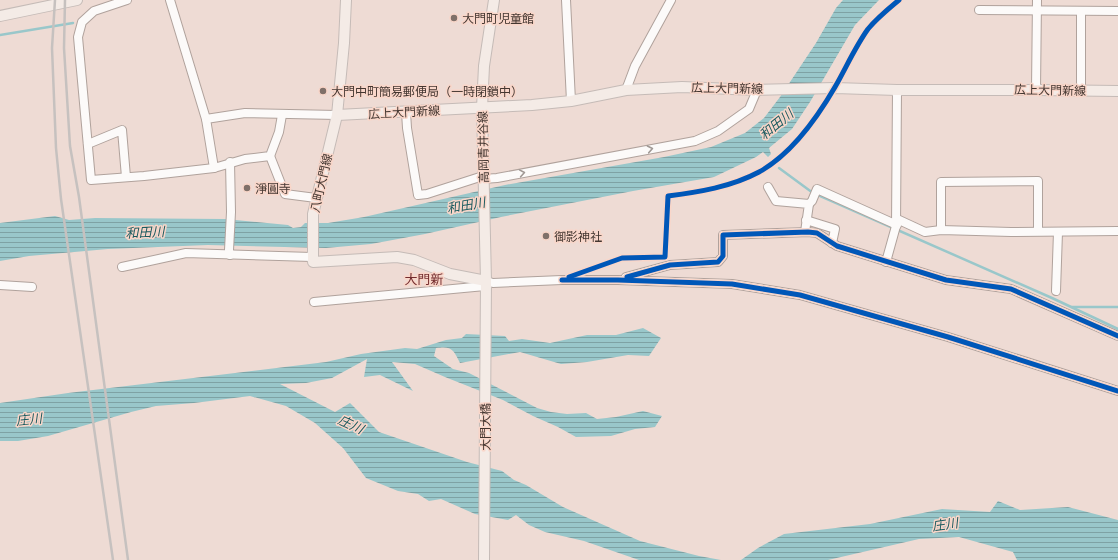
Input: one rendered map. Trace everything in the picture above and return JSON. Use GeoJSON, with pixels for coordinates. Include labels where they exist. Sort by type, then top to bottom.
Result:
{"type":"FeatureCollection","features":[{"type":"Feature","properties":{"kind":"main road"},"geometry":{"type":"LineString","coordinates":[[0,16],[77,0]]}},
{"type":"Feature","properties":{"kind":"main road","name":"八町大門線"},"geometry":{"type":"LineString","coordinates":[[312,257],[313,214],[337,115],[344,43],[346,0]]}},
{"type":"Feature","properties":{"kind":"main road","name":"高岡青井谷線"},"geometry":{"type":"LineString","coordinates":[[485,287],[482,108],[484,66],[494,0]]}},
{"type":"Feature","properties":{"kind":"main road","name":"広上大門新線"},"geometry":{"type":"LineString","coordinates":[[337,115],[532,105],[571,101],[626,90],[682,87],[762,89],[835,88],[897,90],[1118,91]]}},
{"type":"Feature","properties":{"kind":"main road"},"geometry":{"type":"LineString","coordinates":[[312,257],[313,262],[398,257],[414,260],[485,287]]}},
{"type":"Feature","properties":{"kind":"main road","name":"大門大橋"},"geometry":{"type":"LineString","coordinates":[[484,560],[485,287]]}},
{"type":"Feature","properties":{"kind":"street"},"geometry":{"type":"LineString","coordinates":[[127,0],[94,10],[82,22],[78,37],[92,180],[214,168],[230,162],[270,156]]}},
{"type":"Feature","properties":{"kind":"street"},"geometry":{"type":"LineString","coordinates":[[170,0],[206,119],[214,168]]}},
{"type":"Feature","properties":{"kind":"street"},"geometry":{"type":"LineString","coordinates":[[566,0],[571,101]]}},
{"type":"Feature","properties":{"kind":"street"},"geometry":{"type":"LineString","coordinates":[[626,90],[635,66],[671,0]]}},
{"type":"Feature","properties":{"kind":"street"},"geometry":{"type":"LineString","coordinates":[[1036,90],[1037,0]]}},
{"type":"Feature","properties":{"kind":"street"},"geometry":{"type":"LineString","coordinates":[[979,10],[1118,11]]}},
{"type":"Feature","properties":{"kind":"street"},"geometry":{"type":"LineString","coordinates":[[1081,11],[1081,91]]}},
{"type":"Feature","properties":{"kind":"street"},"geometry":{"type":"LineString","coordinates":[[406,112],[407,128],[418,195],[483,179],[695,141],[718,131],[749,109],[762,89]]}},
{"type":"Feature","properties":{"kind":"street"},"geometry":{"type":"LineString","coordinates":[[886,262],[896,226],[897,90]]}},
{"type":"Feature","properties":{"kind":"street"},"geometry":{"type":"LineString","coordinates":[[206,119],[245,113],[337,115]]}},
{"type":"Feature","properties":{"kind":"street"},"geometry":{"type":"LineString","coordinates":[[282,115],[279,132],[270,156],[285,194],[316,198]]}},
{"type":"Feature","properties":{"kind":"street"},"geometry":{"type":"LineString","coordinates":[[88,144],[122,130],[126,177]]}},
{"type":"Feature","properties":{"kind":"street"},"geometry":{"type":"LineString","coordinates":[[230,162],[230,252]]}},
{"type":"Feature","properties":{"kind":"street"},"geometry":{"type":"LineString","coordinates":[[941,230],[941,182],[1038,181],[1038,231]]}},
{"type":"Feature","properties":{"kind":"street"},"geometry":{"type":"LineString","coordinates":[[768,187],[776,201],[809,204]]}},
{"type":"Feature","properties":{"kind":"street"},"geometry":{"type":"LineString","coordinates":[[804,232],[809,204],[812,201],[817,189],[896,226],[925,232],[941,230],[1058,232],[1118,231]]}},
{"type":"Feature","properties":{"kind":"street"},"geometry":{"type":"LineString","coordinates":[[806,220],[835,229],[832,243]]}},
{"type":"Feature","properties":{"kind":"street"},"geometry":{"type":"LineString","coordinates":[[618,280],[670,265],[718,262],[723,256],[723,235],[804,232],[817,233],[837,246],[946,280],[1011,289],[1118,336]]}},
{"type":"Feature","properties":{"kind":"street"},"geometry":{"type":"LineString","coordinates":[[1056,291],[1058,232]]}},
{"type":"Feature","properties":{"kind":"street"},"geometry":{"type":"LineString","coordinates":[[122,267],[186,253],[230,252],[312,257]]}},
{"type":"Feature","properties":{"kind":"street"},"geometry":{"type":"LineString","coordinates":[[314,302],[485,287],[493,283],[562,280],[618,280],[732,284],[800,295],[948,337],[1118,391]]}},
{"type":"Feature","properties":{"kind":"street"},"geometry":{"type":"LineString","coordinates":[[0,285],[32,287]]}},
{"type":"Feature","properties":{"kind":"water","name":"和田川"},"geometry":{"type":"Polygon","coordinates":[[[843,0],[879,0],[855,25],[810,102],[792,129],[769,148],[771,154],[768,157],[763,152],[756,157],[714,177],[633,191],[371,244],[326,248],[208,245],[108,249],[29,256],[0,261],[0,223],[55,216],[69,220],[95,218],[225,219],[288,225],[293,228],[301,227],[305,223],[328,223],[364,217],[505,185],[664,157],[711,147],[745,133],[764,118],[780,97],[816,43],[836,8],[843,0]]]}},
{"type":"Feature","properties":{"kind":"water","name":"庄川"},"geometry":{"type":"Polygon","coordinates":[[[643,328],[661,338],[649,356],[628,355],[587,362],[561,364],[520,352],[460,363],[456,354],[449,348],[436,348],[434,356],[453,369],[469,373],[537,408],[567,414],[586,413],[597,419],[616,417],[643,411],[662,416],[655,427],[635,429],[611,436],[576,437],[503,400],[415,364],[392,362],[413,391],[380,375],[364,377],[367,359],[332,378],[306,383],[280,384],[335,412],[350,403],[379,432],[467,462],[502,471],[514,480],[526,485],[563,507],[640,541],[721,560],[639,560],[584,541],[545,532],[529,525],[516,515],[508,520],[475,514],[441,499],[429,501],[418,494],[398,491],[366,478],[343,448],[315,423],[286,406],[250,396],[156,406],[48,436],[18,441],[0,441],[0,403],[68,393],[326,362],[361,354],[405,348],[417,349],[446,340],[462,338],[466,334],[505,336],[509,341],[522,339],[550,343],[587,335],[616,335],[643,328]]]}},
{"type":"Feature","properties":{"kind":"water","name":"庄川"},"geometry":{"type":"Polygon","coordinates":[[[998,501],[1020,510],[1068,507],[1118,520],[1118,560],[1017,560],[1013,552],[959,537],[919,539],[828,560],[741,560],[758,548],[784,534],[870,524],[942,509],[990,512],[998,501]]]}},
{"type":"Feature","properties":{"kind":"waterway"},"geometry":{"type":"LineString","coordinates":[[0,35],[73,23]]}},
{"type":"Feature","properties":{"kind":"waterway"},"geometry":{"type":"LineString","coordinates":[[779,168],[813,193]]}},
{"type":"Feature","properties":{"kind":"waterway"},"geometry":{"type":"LineString","coordinates":[[818,195],[1052,298],[1118,329]]}},
{"type":"Feature","properties":{"kind":"waterway"},"geometry":{"type":"LineString","coordinates":[[1072,307],[1118,307]]}},
{"type":"Feature","properties":{"kind":"railway"},"geometry":{"type":"LineString","coordinates":[[55,0],[52,48],[56,148],[61,199],[113,560]]}},
{"type":"Feature","properties":{"kind":"railway"},"geometry":{"type":"LineString","coordinates":[[65,0],[64,48],[70,146],[79,197],[128,560]]}},
{"type":"Feature","properties":{"kind":"cycle path"},"geometry":{"type":"LineString","coordinates":[[569,277],[622,258],[665,257],[668,196],[703,191],[737,182],[759,172],[781,156],[802,135],[820,111],[868,29],[879,17],[899,0]]}},
{"type":"Feature","properties":{"kind":"cycle path"},"geometry":{"type":"LineString","coordinates":[[627,277],[670,265],[718,262],[723,256],[723,235],[817,233],[837,246],[946,280],[1011,289],[1118,336]]}},
{"type":"Feature","properties":{"kind":"cycle path"},"geometry":{"type":"LineString","coordinates":[[562,280],[618,280],[732,284],[800,295],[948,337],[1118,391]]}},
{"type":"Feature","properties":{"kind":"place","name":"大門町児童館"},"geometry":{"type":"Point","coordinates":[454,18]}},
{"type":"Feature","properties":{"kind":"place","name":"大門中町簡易郵便局（一時閉鎖中）"},"geometry":{"type":"Point","coordinates":[323,91]}},
{"type":"Feature","properties":{"kind":"place","name":"淨圓寺"},"geometry":{"type":"Point","coordinates":[247,188]}},
{"type":"Feature","properties":{"kind":"place","name":"御影神社"},"geometry":{"type":"Point","coordinates":[546,236]}},
{"type":"Feature","properties":{"kind":"district","name":"大門新"},"geometry":{"type":"Point","coordinates":[424,279]}}]}
